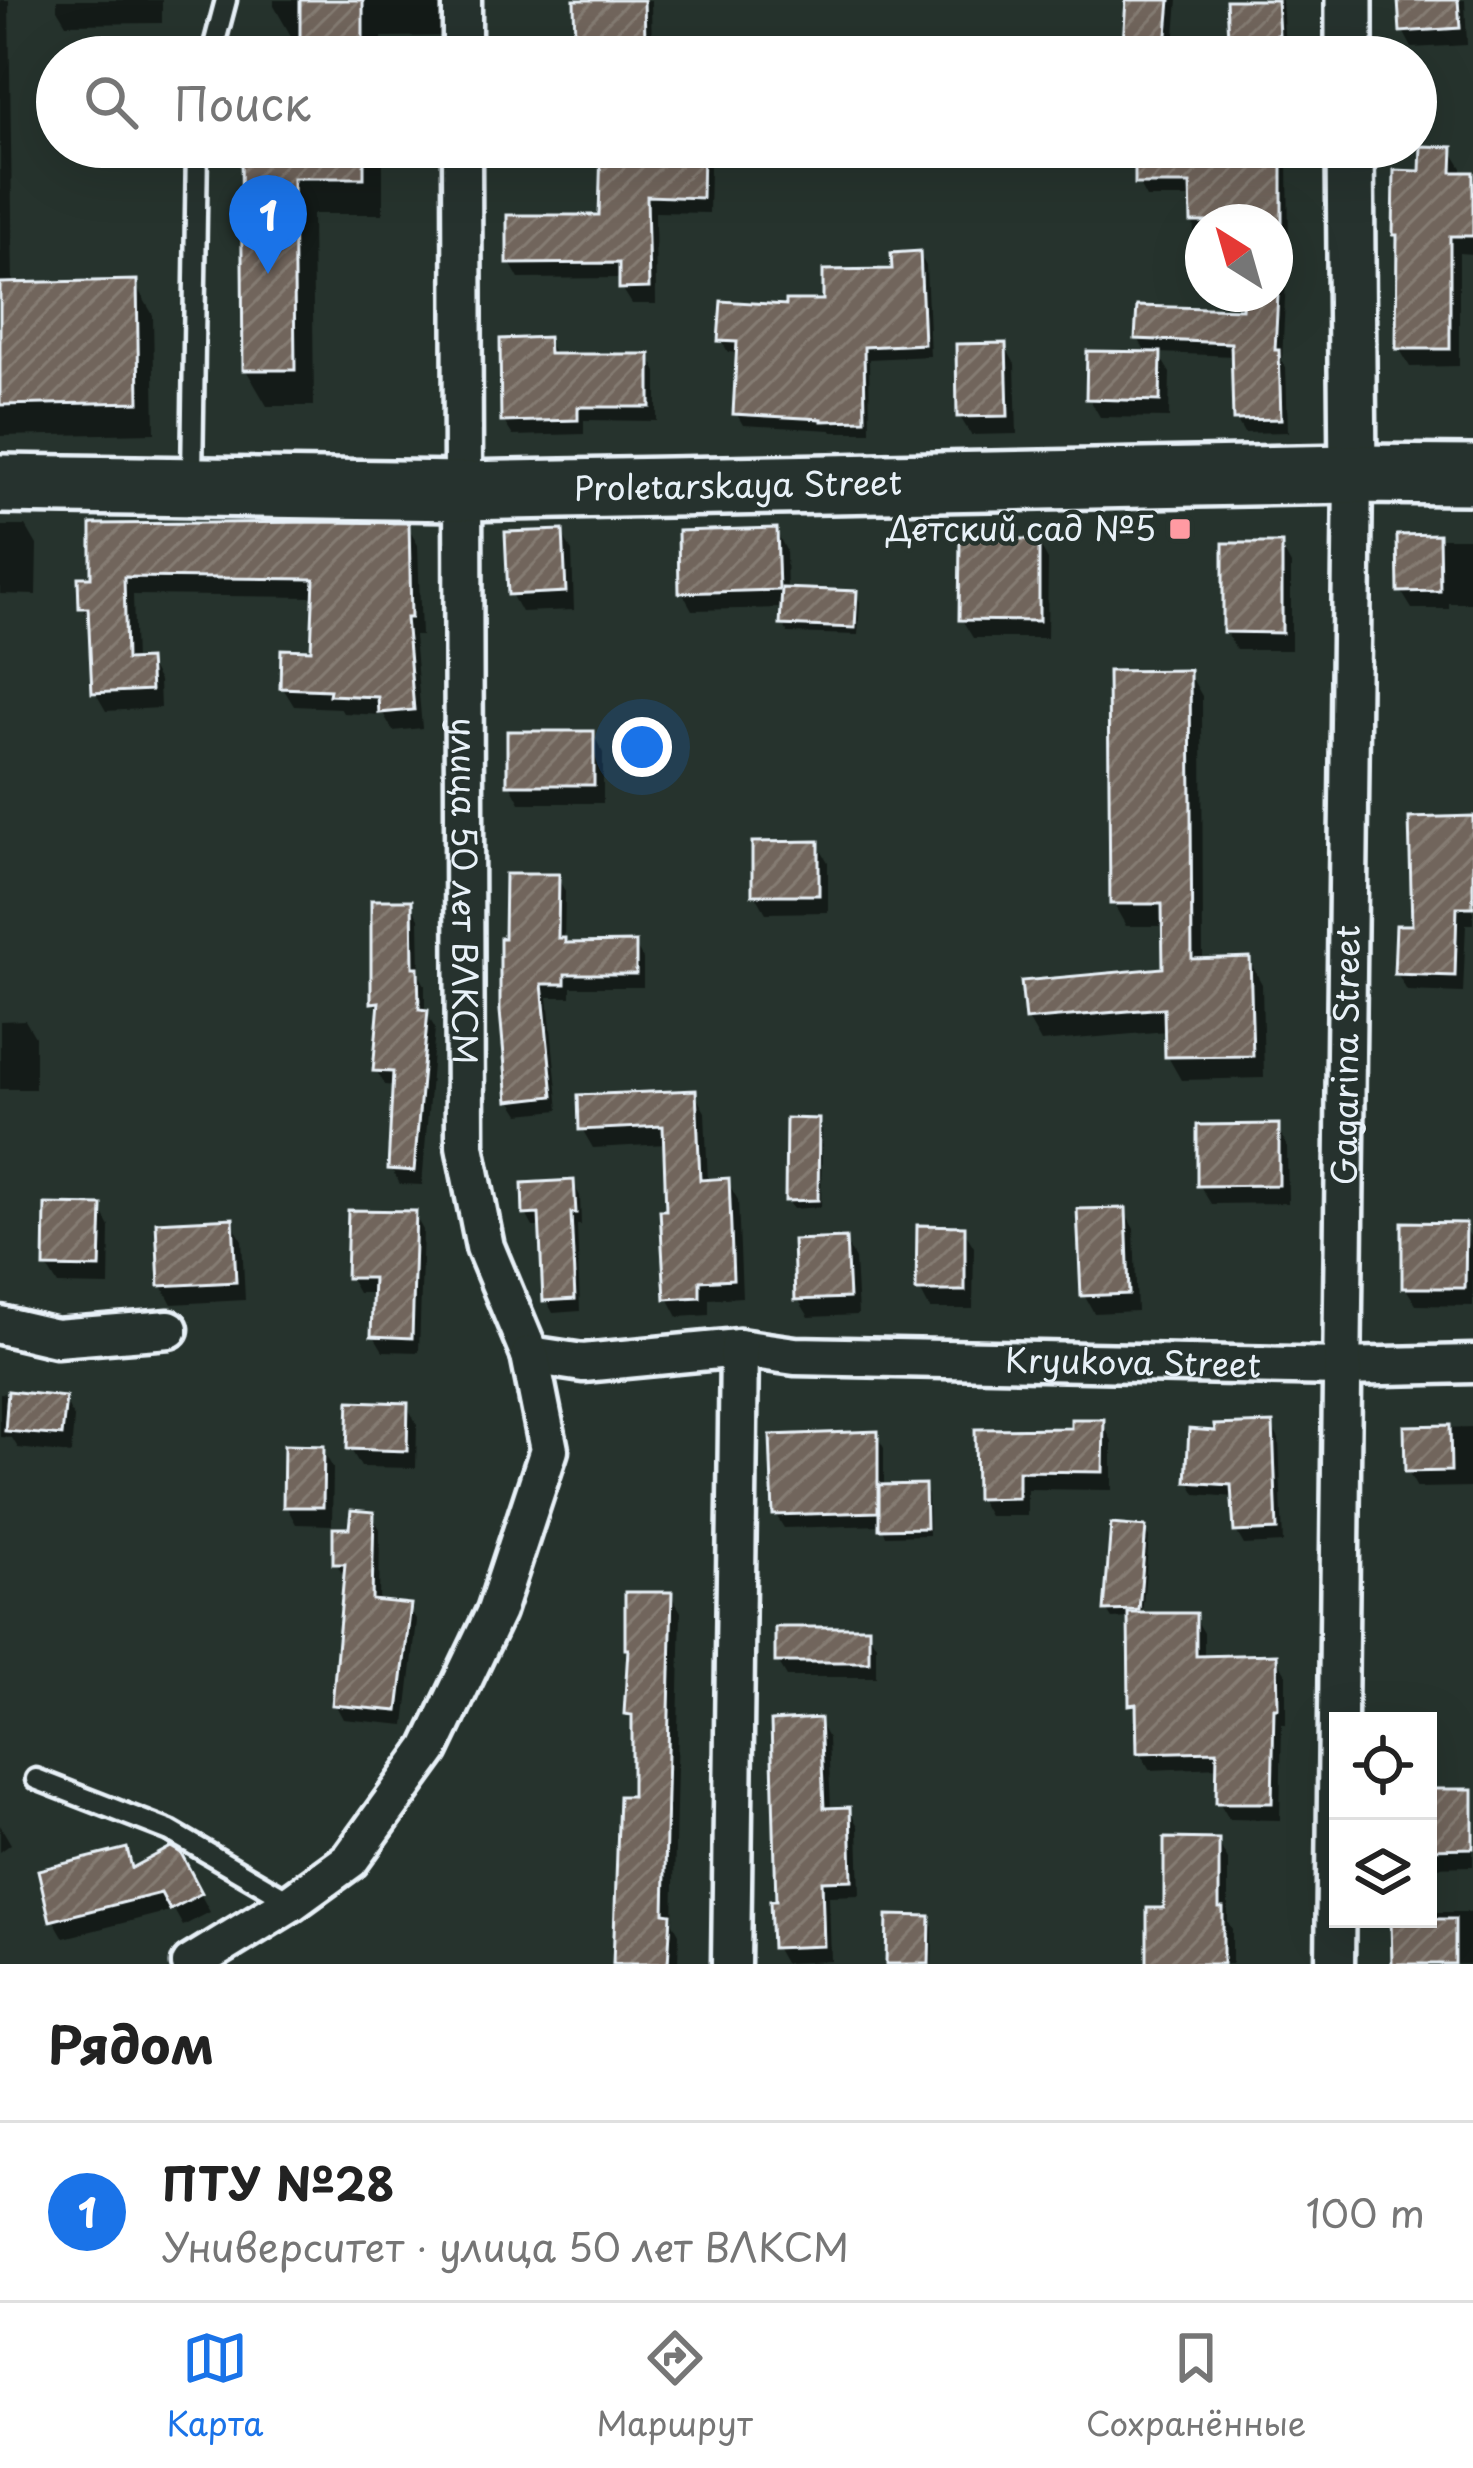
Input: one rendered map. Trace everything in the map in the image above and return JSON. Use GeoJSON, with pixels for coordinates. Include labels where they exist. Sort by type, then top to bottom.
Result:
{"type":"FeatureCollection","features":[{"type":"Feature","properties":{"kind":"main road","name":"Proletarskaya Street"},"geometry":{"type":"LineString","coordinates":[[0,484],[461,491],[1473,475]]}},
{"type":"Feature","properties":{"kind":"street"},"geometry":{"type":"LineString","coordinates":[[462,0],[462,36]]}},
{"type":"Feature","properties":{"kind":"street"},"geometry":{"type":"LineString","coordinates":[[1349,0],[1349,36]]}},
{"type":"Feature","properties":{"kind":"street","name":"улица 50 лет ВЛКСМ"},"geometry":{"type":"LineString","coordinates":[[191,1964],[350,1860],[430,1749],[496,1611],[549,1450],[530,1355],[485,1247],[465,1146],[462,168]]}},
{"type":"Feature","properties":{"kind":"street","name":"Gagarina Street"},"geometry":{"type":"LineString","coordinates":[[1335,1964],[1353,474],[1350,168]]}},
{"type":"Feature","properties":{"kind":"street"},"geometry":{"type":"LineString","coordinates":[[0,1325],[56,1338],[169,1329]]}},
{"type":"Feature","properties":{"kind":"street"},"geometry":{"type":"LineString","coordinates":[[530,1355],[584,1363],[739,1348],[731,1964]]}},
{"type":"Feature","properties":{"kind":"street","name":"Kryukova Street"},"geometry":{"type":"LineString","coordinates":[[739,1348],[796,1356],[1473,1364]]}},
{"type":"Feature","properties":{"kind":"lane"},"geometry":{"type":"LineString","coordinates":[[217,36],[226,0]]}},
{"type":"Feature","properties":{"kind":"lane"},"geometry":{"type":"LineString","coordinates":[[192,485],[197,168]]}},
{"type":"Feature","properties":{"kind":"lane"},"geometry":{"type":"LineString","coordinates":[[36,1779],[170,1831],[292,1902]]}},
{"type":"Feature","properties":{"kind":"building"},"geometry":{"type":"Polygon","coordinates":[[[300,0],[363,0],[363,36],[300,36],[300,0]]]}},
{"type":"Feature","properties":{"kind":"building"},"geometry":{"type":"Polygon","coordinates":[[[574,0],[644,0],[645,36],[575,36],[574,0]]]}},
{"type":"Feature","properties":{"kind":"building"},"geometry":{"type":"Polygon","coordinates":[[[1126,0],[1170,0],[1167,36],[1123,36],[1126,0]]]}},
{"type":"Feature","properties":{"kind":"building"},"geometry":{"type":"Polygon","coordinates":[[[1226,0],[1277,0],[1279,35],[1228,36],[1226,0]]]}},
{"type":"Feature","properties":{"kind":"building"},"geometry":{"type":"Polygon","coordinates":[[[1398,0],[1458,0],[1460,28],[1400,32],[1398,0]]]}},
{"type":"Feature","properties":{"kind":"building"},"geometry":{"type":"Polygon","coordinates":[[[1437,146],[1453,147],[1452,172],[1473,172],[1473,236],[1450,236],[1450,349],[1396,349],[1394,170],[1437,168],[1437,146]]]}},
{"type":"Feature","properties":{"kind":"building"},"geometry":{"type":"Polygon","coordinates":[[[241,168],[364,168],[364,178],[293,178],[295,370],[243,370],[241,168]]]}},
{"type":"Feature","properties":{"kind":"building"},"geometry":{"type":"Polygon","coordinates":[[[600,168],[703,168],[702,198],[647,196],[649,288],[619,289],[619,263],[507,264],[507,215],[599,215],[600,168]]]}},
{"type":"Feature","properties":{"kind":"building"},"geometry":{"type":"Polygon","coordinates":[[[1135,168],[1282,168],[1282,204],[1191,204],[1190,184],[1135,184],[1135,168]]]}},
{"type":"Feature","properties":{"kind":"building"},"geometry":{"type":"Polygon","coordinates":[[[920,251],[924,344],[864,347],[865,420],[733,414],[737,342],[718,341],[721,301],[786,305],[786,300],[823,300],[823,270],[892,269],[891,253],[920,251]]]}},
{"type":"Feature","properties":{"kind":"building"},"geometry":{"type":"Polygon","coordinates":[[[137,280],[139,402],[0,405],[0,283],[137,280]]]}},
{"type":"Feature","properties":{"kind":"building"},"geometry":{"type":"Polygon","coordinates":[[[1137,306],[1185,307],[1185,312],[1277,312],[1281,419],[1233,420],[1231,343],[1135,339],[1137,306]]]}},
{"type":"Feature","properties":{"kind":"building"},"geometry":{"type":"Polygon","coordinates":[[[548,337],[549,354],[650,354],[650,407],[578,407],[578,420],[501,422],[500,339],[548,337]]]}},
{"type":"Feature","properties":{"kind":"building"},"geometry":{"type":"Polygon","coordinates":[[[1006,343],[1008,416],[957,417],[956,344],[1006,343]]]}},
{"type":"Feature","properties":{"kind":"building"},"geometry":{"type":"Polygon","coordinates":[[[1087,351],[1161,352],[1160,401],[1086,399],[1087,351]]]}},
{"type":"Feature","properties":{"kind":"building"},"geometry":{"type":"Polygon","coordinates":[[[409,523],[411,618],[406,618],[414,710],[379,713],[378,697],[280,688],[281,649],[311,650],[314,579],[124,577],[126,660],[149,659],[151,690],[92,693],[88,608],[79,608],[78,577],[91,577],[91,524],[409,523]]]}},
{"type":"Feature","properties":{"kind":"building"},"geometry":{"type":"Polygon","coordinates":[[[777,528],[779,590],[679,593],[678,531],[777,528]]]}},
{"type":"Feature","properties":{"kind":"building"},"geometry":{"type":"Polygon","coordinates":[[[563,530],[566,592],[508,595],[505,532],[563,530]]]}},
{"type":"Feature","properties":{"kind":"building"},"geometry":{"type":"Polygon","coordinates":[[[1439,534],[1440,591],[1398,592],[1397,535],[1439,534]]]}},
{"type":"Feature","properties":{"kind":"building"},"geometry":{"type":"Polygon","coordinates":[[[960,539],[1039,539],[1039,621],[959,620],[960,539]]]}},
{"type":"Feature","properties":{"kind":"building"},"geometry":{"type":"Polygon","coordinates":[[[1223,543],[1282,543],[1282,633],[1223,632],[1223,543]]]}},
{"type":"Feature","properties":{"kind":"building"},"geometry":{"type":"Polygon","coordinates":[[[782,588],[857,591],[855,628],[780,625],[782,588]]]}},
{"type":"Feature","properties":{"kind":"building"},"geometry":{"type":"Polygon","coordinates":[[[1190,670],[1192,959],[1250,957],[1253,1056],[1165,1057],[1164,1008],[1025,1020],[1021,981],[1163,968],[1162,904],[1110,904],[1108,671],[1190,670]]]}},
{"type":"Feature","properties":{"kind":"building"},"geometry":{"type":"Polygon","coordinates":[[[507,731],[594,731],[594,785],[507,785],[507,731]]]}},
{"type":"Feature","properties":{"kind":"building"},"geometry":{"type":"Polygon","coordinates":[[[1473,816],[1473,907],[1457,907],[1455,976],[1394,974],[1396,925],[1412,925],[1409,818],[1473,816]]]}},
{"type":"Feature","properties":{"kind":"building"},"geometry":{"type":"Polygon","coordinates":[[[819,841],[819,895],[752,895],[752,842],[819,841]]]}},
{"type":"Feature","properties":{"kind":"building"},"geometry":{"type":"Polygon","coordinates":[[[505,874],[559,874],[558,938],[565,938],[565,943],[636,942],[636,974],[565,974],[565,984],[542,984],[553,1096],[508,1101],[500,1011],[505,874]]]}},
{"type":"Feature","properties":{"kind":"building"},"geometry":{"type":"Polygon","coordinates":[[[371,900],[412,900],[419,1009],[428,1010],[414,1171],[388,1169],[393,1072],[373,1071],[379,1002],[371,1003],[371,900]]]}},
{"type":"Feature","properties":{"kind":"building"},"geometry":{"type":"Polygon","coordinates":[[[696,1090],[700,1180],[729,1178],[733,1279],[700,1281],[700,1297],[665,1299],[660,1210],[666,1210],[663,1126],[579,1130],[578,1095],[696,1090]]]}},
{"type":"Feature","properties":{"kind":"building"},"geometry":{"type":"Polygon","coordinates":[[[786,1118],[819,1119],[818,1200],[785,1201],[786,1118]]]}},
{"type":"Feature","properties":{"kind":"building"},"geometry":{"type":"Polygon","coordinates":[[[1279,1124],[1279,1185],[1197,1186],[1197,1125],[1279,1124]]]}},
{"type":"Feature","properties":{"kind":"building"},"geometry":{"type":"Polygon","coordinates":[[[574,1180],[575,1299],[543,1301],[539,1214],[523,1215],[522,1183],[574,1180]]]}},
{"type":"Feature","properties":{"kind":"building"},"geometry":{"type":"Polygon","coordinates":[[[45,1204],[102,1205],[100,1268],[44,1267],[45,1204]]]}},
{"type":"Feature","properties":{"kind":"building"},"geometry":{"type":"Polygon","coordinates":[[[1126,1208],[1129,1294],[1081,1296],[1077,1209],[1126,1208]]]}},
{"type":"Feature","properties":{"kind":"building"},"geometry":{"type":"Polygon","coordinates":[[[348,1210],[416,1211],[412,1338],[371,1336],[373,1278],[346,1278],[348,1210]]]}},
{"type":"Feature","properties":{"kind":"building"},"geometry":{"type":"Polygon","coordinates":[[[233,1218],[236,1282],[159,1286],[156,1222],[233,1218]]]}},
{"type":"Feature","properties":{"kind":"building"},"geometry":{"type":"Polygon","coordinates":[[[1402,1222],[1466,1223],[1465,1288],[1402,1288],[1402,1222]]]}},
{"type":"Feature","properties":{"kind":"building"},"geometry":{"type":"Polygon","coordinates":[[[917,1225],[965,1226],[965,1291],[916,1291],[917,1225]]]}},
{"type":"Feature","properties":{"kind":"building"},"geometry":{"type":"Polygon","coordinates":[[[846,1238],[849,1298],[795,1300],[793,1240],[846,1238]]]}},
{"type":"Feature","properties":{"kind":"building"},"geometry":{"type":"Polygon","coordinates":[[[8,1391],[66,1397],[62,1436],[5,1431],[8,1391]]]}},
{"type":"Feature","properties":{"kind":"building"},"geometry":{"type":"Polygon","coordinates":[[[349,1401],[408,1403],[407,1451],[347,1449],[349,1401]]]}},
{"type":"Feature","properties":{"kind":"building"},"geometry":{"type":"Polygon","coordinates":[[[1071,1419],[1104,1419],[1103,1472],[1018,1471],[1018,1498],[976,1499],[975,1429],[1071,1428],[1071,1419]]]}},
{"type":"Feature","properties":{"kind":"building"},"geometry":{"type":"Polygon","coordinates":[[[1273,1423],[1277,1530],[1234,1532],[1231,1485],[1186,1482],[1189,1429],[1215,1431],[1214,1425],[1273,1423]]]}},
{"type":"Feature","properties":{"kind":"building"},"geometry":{"type":"Polygon","coordinates":[[[1450,1425],[1451,1471],[1405,1472],[1404,1426],[1450,1425]]]}},
{"type":"Feature","properties":{"kind":"building"},"geometry":{"type":"Polygon","coordinates":[[[878,1431],[878,1512],[773,1515],[770,1435],[878,1431]]]}},
{"type":"Feature","properties":{"kind":"building"},"geometry":{"type":"Polygon","coordinates":[[[284,1445],[324,1446],[323,1507],[283,1507],[284,1445]]]}},
{"type":"Feature","properties":{"kind":"building"},"geometry":{"type":"Polygon","coordinates":[[[925,1484],[926,1528],[879,1529],[879,1485],[925,1484]]]}},
{"type":"Feature","properties":{"kind":"building"},"geometry":{"type":"Polygon","coordinates":[[[351,1510],[374,1512],[372,1600],[411,1604],[398,1711],[332,1705],[345,1564],[333,1564],[333,1528],[349,1528],[351,1510]]]}},
{"type":"Feature","properties":{"kind":"building"},"geometry":{"type":"Polygon","coordinates":[[[1111,1524],[1146,1527],[1139,1610],[1104,1611],[1111,1524]]]}},
{"type":"Feature","properties":{"kind":"building"},"geometry":{"type":"Polygon","coordinates":[[[625,1592],[672,1592],[664,1913],[671,1914],[668,1964],[613,1964],[619,1796],[632,1796],[632,1715],[624,1714],[625,1592]]]}},
{"type":"Feature","properties":{"kind":"building"},"geometry":{"type":"Polygon","coordinates":[[[1128,1613],[1196,1613],[1196,1656],[1277,1654],[1272,1803],[1216,1803],[1217,1751],[1137,1753],[1136,1704],[1129,1705],[1128,1613]]]}},
{"type":"Feature","properties":{"kind":"building"},"geometry":{"type":"Polygon","coordinates":[[[775,1627],[869,1627],[869,1662],[775,1662],[775,1627]]]}},
{"type":"Feature","properties":{"kind":"building"},"geometry":{"type":"Polygon","coordinates":[[[820,1718],[824,1808],[850,1807],[852,1880],[822,1881],[824,1946],[772,1948],[770,1901],[776,1901],[771,1721],[820,1718]]]}},
{"type":"Feature","properties":{"kind":"building"},"geometry":{"type":"Polygon","coordinates":[[[1437,1789],[1473,1789],[1473,1848],[1437,1849],[1437,1789]]]}},
{"type":"Feature","properties":{"kind":"building"},"geometry":{"type":"Polygon","coordinates":[[[1164,1838],[1219,1839],[1223,1964],[1147,1964],[1147,1908],[1164,1908],[1164,1838]]]}},
{"type":"Feature","properties":{"kind":"building"},"geometry":{"type":"Polygon","coordinates":[[[171,1847],[181,1853],[202,1893],[170,1910],[161,1893],[50,1921],[38,1870],[127,1848],[132,1868],[171,1847]]]}},
{"type":"Feature","properties":{"kind":"building"},"geometry":{"type":"Polygon","coordinates":[[[887,1915],[930,1916],[929,1964],[886,1964],[887,1915]]]}},
{"type":"Feature","properties":{"kind":"building"},"geometry":{"type":"Polygon","coordinates":[[[1437,1919],[1455,1919],[1455,1964],[1392,1964],[1391,1928],[1437,1928],[1437,1919]]]}},
{"type":"Feature","properties":{"kind":"place","name":"ПТУ №28"},"geometry":{"type":"Point","coordinates":[268,274]}},
{"type":"Feature","properties":{"kind":"place","name":"Детский сад №5"},"geometry":{"type":"Point","coordinates":[1180,529]}}]}
